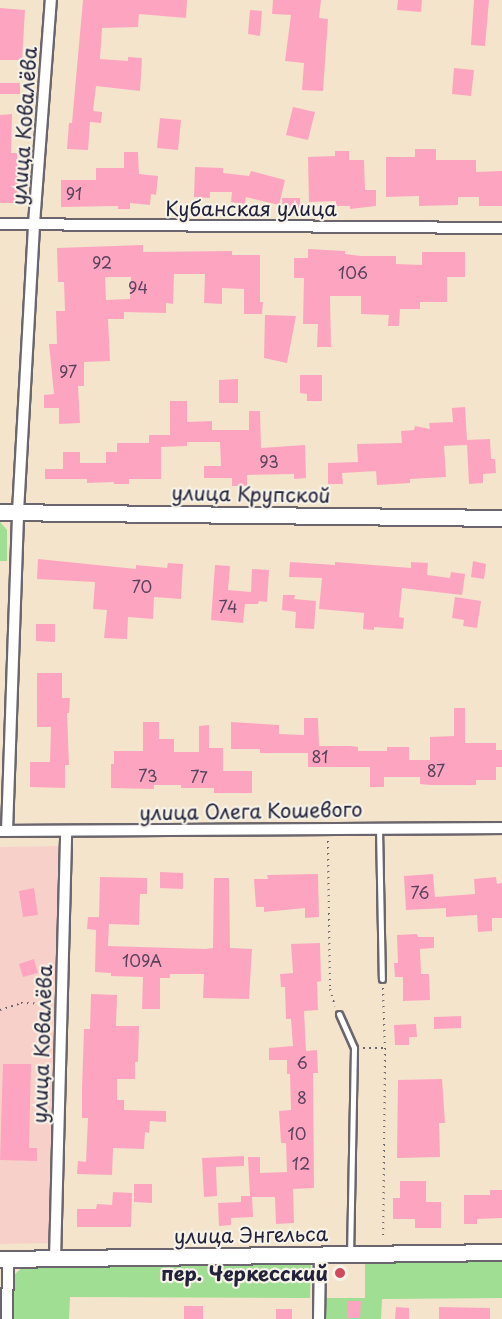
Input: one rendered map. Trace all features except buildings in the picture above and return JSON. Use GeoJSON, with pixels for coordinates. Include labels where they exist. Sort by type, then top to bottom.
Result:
{"type":"FeatureCollection","features":[{"type":"Feature","properties":{"kind":"street","name":"улица Ковалёва"},"geometry":{"type":"LineString","coordinates":[[4,831],[34,225],[51,0]]}},
{"type":"Feature","properties":{"kind":"street","name":"Кубанская улица"},"geometry":{"type":"LineString","coordinates":[[0,224],[502,228]]}},
{"type":"Feature","properties":{"kind":"street","name":"улица Крупской"},"geometry":{"type":"LineString","coordinates":[[0,512],[502,518]]}},
{"type":"Feature","properties":{"kind":"street","name":"улица Олега Кошевого"},"geometry":{"type":"LineString","coordinates":[[4,831],[502,828]]}},
{"type":"Feature","properties":{"kind":"street","name":"улица Ковалёва"},"geometry":{"type":"LineString","coordinates":[[55,1258],[66,831]]}},
{"type":"Feature","properties":{"kind":"street","name":"улица Энгельса"},"geometry":{"type":"LineString","coordinates":[[4,1259],[502,1252]]}},
{"type":"Feature","properties":{"kind":"street"},"geometry":{"type":"LineString","coordinates":[[319,1319],[320,1254]]}},
{"type":"Feature","properties":{"kind":"street"},"geometry":{"type":"LineString","coordinates":[[4,1259],[7,1319]]}},
{"type":"Feature","properties":{"kind":"lane"},"geometry":{"type":"LineString","coordinates":[[378,828],[382,979]]}},
{"type":"Feature","properties":{"kind":"lane"},"geometry":{"type":"LineString","coordinates":[[339,1014],[354,1048],[350,1254]]}},
{"type":"Feature","properties":{"kind":"path"},"geometry":{"type":"LineString","coordinates":[[328,828],[330,989],[339,1014]]}},
{"type":"Feature","properties":{"kind":"path"},"geometry":{"type":"LineString","coordinates":[[382,979],[385,1048],[383,1254]]}},
{"type":"Feature","properties":{"kind":"path"},"geometry":{"type":"LineString","coordinates":[[0,1010],[21,1003],[61,1004]]}},
{"type":"Feature","properties":{"kind":"path"},"geometry":{"type":"LineString","coordinates":[[354,1048],[385,1048]]}},
{"type":"Feature","properties":{"kind":"shaded area"},"geometry":{"type":"Polygon","coordinates":[[[60,846],[49,1243],[0,1244],[0,847],[60,846]]]}},
{"type":"Feature","properties":{"kind":"green space"},"geometry":{"type":"Polygon","coordinates":[[[0,522],[7,530],[7,561],[0,561],[0,522]]]}},
{"type":"Feature","properties":{"kind":"green space"},"geometry":{"type":"Polygon","coordinates":[[[502,1261],[502,1298],[382,1299],[381,1319],[324,1319],[324,1298],[365,1298],[365,1262],[502,1261]]]}},
{"type":"Feature","properties":{"kind":"green space"},"geometry":{"type":"Polygon","coordinates":[[[311,1262],[310,1298],[70,1297],[69,1319],[14,1319],[14,1275],[24,1266],[311,1262]]]}},
{"type":"Feature","properties":{"kind":"place","name":"пер. Черкесский"},"geometry":{"type":"Point","coordinates":[340,1273]}}]}
